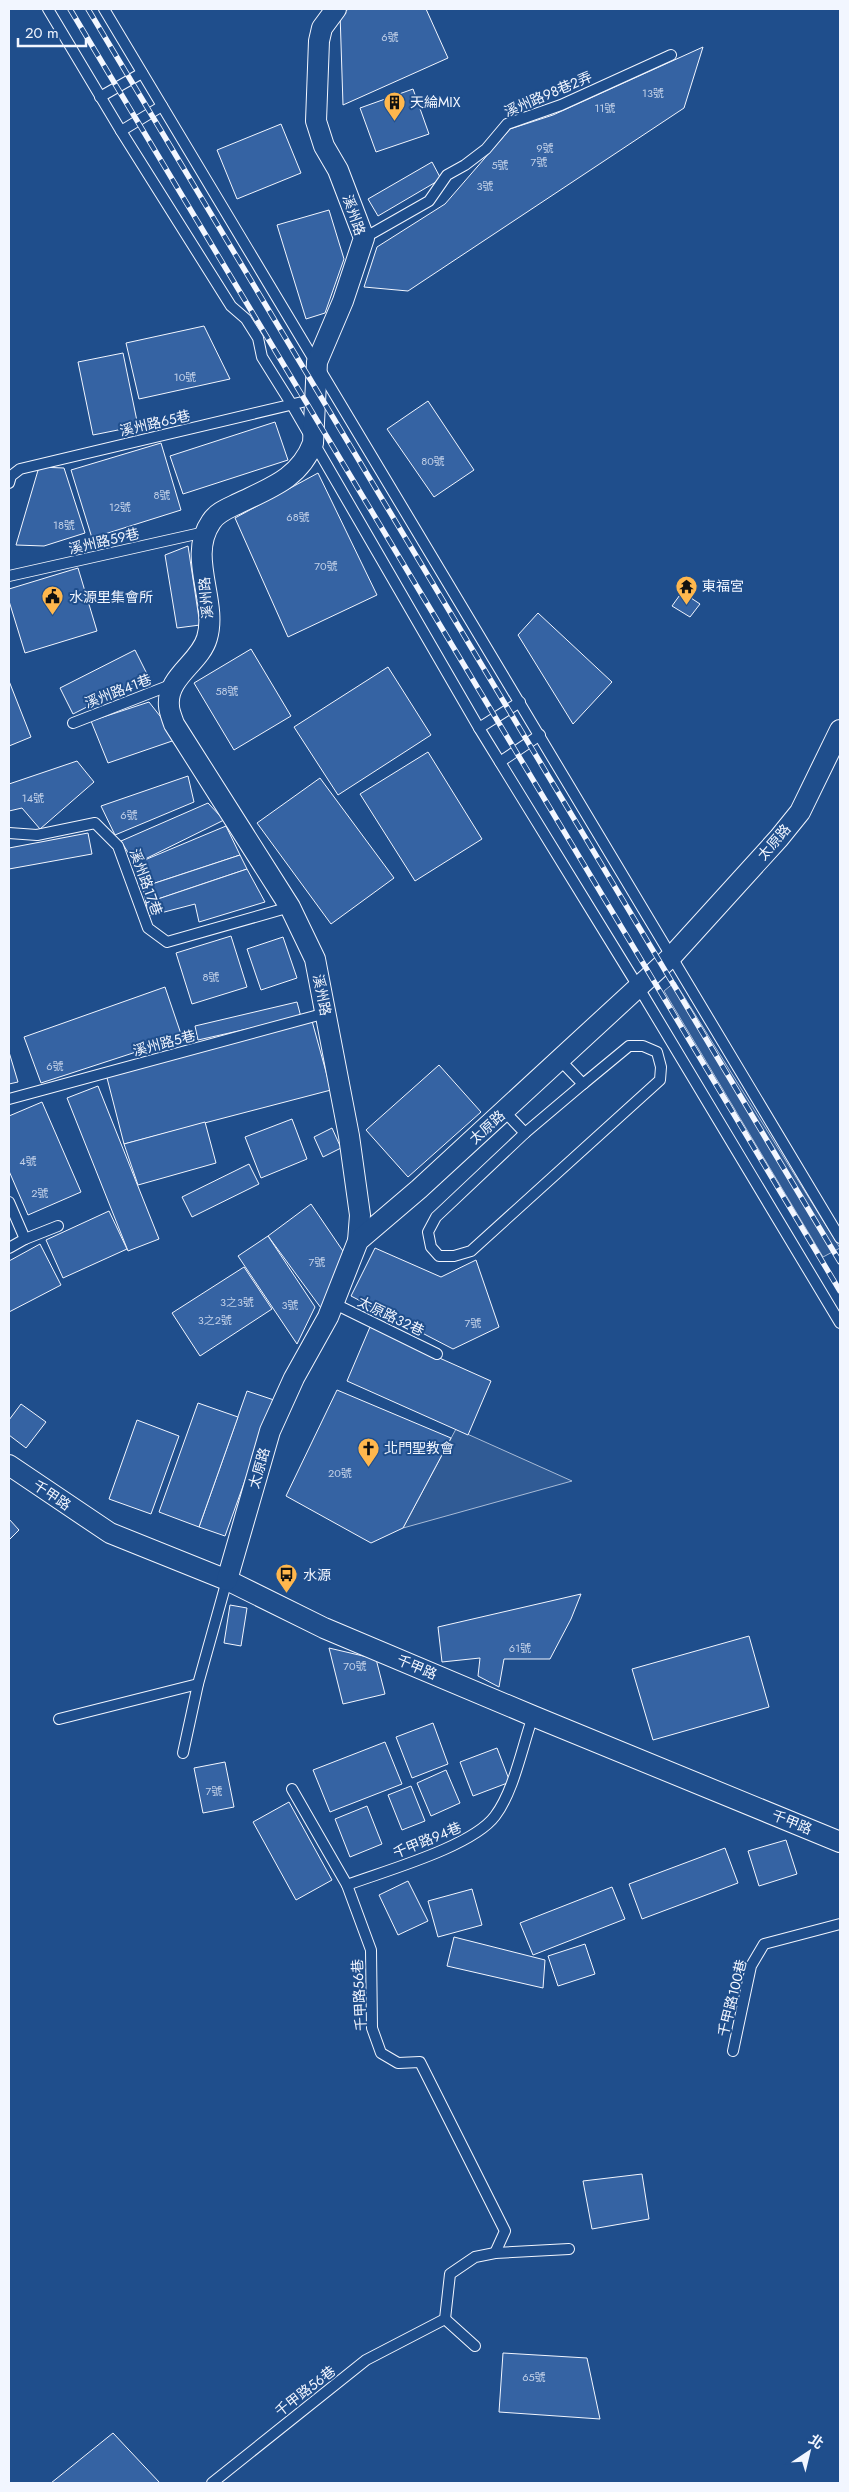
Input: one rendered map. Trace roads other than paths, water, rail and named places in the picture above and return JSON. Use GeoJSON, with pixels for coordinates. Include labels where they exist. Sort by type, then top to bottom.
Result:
{"type":"FeatureCollection","features":[{"type":"Feature","properties":{"kind":"street","name":"溪州路"},"geometry":{"type":"LineString","coordinates":[[336,9],[322,28],[319,41],[316,121],[324,146],[338,170],[364,238],[343,301],[317,362],[313,443],[303,463],[273,486],[221,512],[211,521],[205,532],[202,557],[209,621],[207,638],[201,650],[173,684],[168,705],[174,724],[290,907],[315,959],[349,1136],[360,1215],[358,1241]]}},
{"type":"Feature","properties":{"kind":"street","name":"太原路"},"geometry":{"type":"LineString","coordinates":[[227,1580],[270,1431],[294,1378],[328,1317],[349,1268],[358,1241],[504,1111],[672,956],[779,838],[800,812],[840,730]]}},
{"type":"Feature","properties":{"kind":"street","name":"千甲路"},"geometry":{"type":"LineString","coordinates":[[9,1465],[110,1533],[227,1580],[324,1628],[840,1842]]}},
{"type":"Feature","properties":{"kind":"lane"},"geometry":{"type":"LineString","coordinates":[[48,9],[121,131],[232,306],[246,319],[258,338],[262,357],[292,405],[479,728],[639,988],[840,1323]]}},
{"type":"Feature","properties":{"kind":"lane"},"geometry":{"type":"LineString","coordinates":[[104,9],[840,1238]]}},
{"type":"Feature","properties":{"kind":"lane","name":"溪州路98巷2弄"},"geometry":{"type":"LineString","coordinates":[[364,238],[429,200],[447,175],[486,149],[507,124],[561,105],[671,55]]}},
{"type":"Feature","properties":{"kind":"lane"},"geometry":{"type":"LineString","coordinates":[[100,97],[142,72]]}},
{"type":"Feature","properties":{"kind":"lane"},"geometry":{"type":"LineString","coordinates":[[121,131],[162,106]]}},
{"type":"Feature","properties":{"kind":"lane","name":"溪州路65巷"},"geometry":{"type":"LineString","coordinates":[[9,483],[11,476],[20,469],[315,399]]}},
{"type":"Feature","properties":{"kind":"lane","name":"溪州路59巷"},"geometry":{"type":"LineString","coordinates":[[9,576],[205,532]]}},
{"type":"Feature","properties":{"kind":"lane","name":"溪州路41巷"},"geometry":{"type":"LineString","coordinates":[[73,723],[173,684]]}},
{"type":"Feature","properties":{"kind":"lane"},"geometry":{"type":"LineString","coordinates":[[479,728],[520,702]]}},
{"type":"Feature","properties":{"kind":"lane"},"geometry":{"type":"LineString","coordinates":[[500,762],[540,735]]}},
{"type":"Feature","properties":{"kind":"lane","name":"溪州路17巷"},"geometry":{"type":"LineString","coordinates":[[9,833],[37,835],[95,823],[118,846],[148,928],[168,942],[290,907]]}},
{"type":"Feature","properties":{"kind":"lane","name":"溪州路5巷"},"geometry":{"type":"LineString","coordinates":[[9,1099],[326,1013]]}},
{"type":"Feature","properties":{"kind":"lane"},"geometry":{"type":"LineString","coordinates":[[629,1046],[643,1046],[657,1052],[661,1067],[660,1080],[471,1251],[454,1256],[440,1256],[431,1247],[428,1232],[436,1217],[525,1133],[629,1046]]}},
{"type":"Feature","properties":{"kind":"lane"},"geometry":{"type":"LineString","coordinates":[[560,1060],[583,1084]]}},
{"type":"Feature","properties":{"kind":"lane"},"geometry":{"type":"LineString","coordinates":[[504,1111],[525,1133]]}},
{"type":"Feature","properties":{"kind":"lane"},"geometry":{"type":"LineString","coordinates":[[9,1202],[25,1239]]}},
{"type":"Feature","properties":{"kind":"lane"},"geometry":{"type":"LineString","coordinates":[[9,1248],[25,1239],[58,1226]]}},
{"type":"Feature","properties":{"kind":"lane","name":"太原路32巷"},"geometry":{"type":"LineString","coordinates":[[333,1303],[437,1354]]}},
{"type":"Feature","properties":{"kind":"lane"},"geometry":{"type":"LineString","coordinates":[[183,1752],[198,1684],[227,1580]]}},
{"type":"Feature","properties":{"kind":"lane"},"geometry":{"type":"LineString","coordinates":[[59,1719],[198,1684]]}},
{"type":"Feature","properties":{"kind":"lane","name":"千甲路94巷"},"geometry":{"type":"LineString","coordinates":[[347,1885],[466,1840],[484,1828],[496,1815],[505,1798],[533,1716]]}},
{"type":"Feature","properties":{"kind":"lane","name":"千甲路56巷"},"geometry":{"type":"LineString","coordinates":[[292,1790],[347,1885],[371,1950],[372,2028],[381,2053],[398,2063],[420,2062],[504,2232],[495,2253]]}},
{"type":"Feature","properties":{"kind":"lane","name":"千甲路100巷"},"geometry":{"type":"LineString","coordinates":[[733,2050],[751,1966],[764,1944],[840,1924]]}},
{"type":"Feature","properties":{"kind":"lane"},"geometry":{"type":"LineString","coordinates":[[475,2346],[445,2319],[450,2274],[476,2257],[495,2253],[569,2250]]}},
{"type":"Feature","properties":{"kind":"lane","name":"千甲路56巷"},"geometry":{"type":"LineString","coordinates":[[212,2483],[366,2360],[445,2319]]}},
{"type":"Feature","properties":{"kind":"railway"},"geometry":{"type":"LineString","coordinates":[[70,9],[840,1291]]}},
{"type":"Feature","properties":{"kind":"railway"},"geometry":{"type":"LineString","coordinates":[[88,9],[840,1262]]}},
{"type":"Feature","properties":{"kind":"place","name":"天綸MIX"},"geometry":{"type":"Point","coordinates":[394,121]}},
{"type":"Feature","properties":{"kind":"place","name":"東福宮"},"geometry":{"type":"Point","coordinates":[686,605]}},
{"type":"Feature","properties":{"kind":"place","name":"水源里集會所"},"geometry":{"type":"Point","coordinates":[53,616]}},
{"type":"Feature","properties":{"kind":"place","name":"北門聖教會"},"geometry":{"type":"Point","coordinates":[368,1467]}},
{"type":"Feature","properties":{"kind":"place","name":"水源"},"geometry":{"type":"Point","coordinates":[287,1594]}}]}
